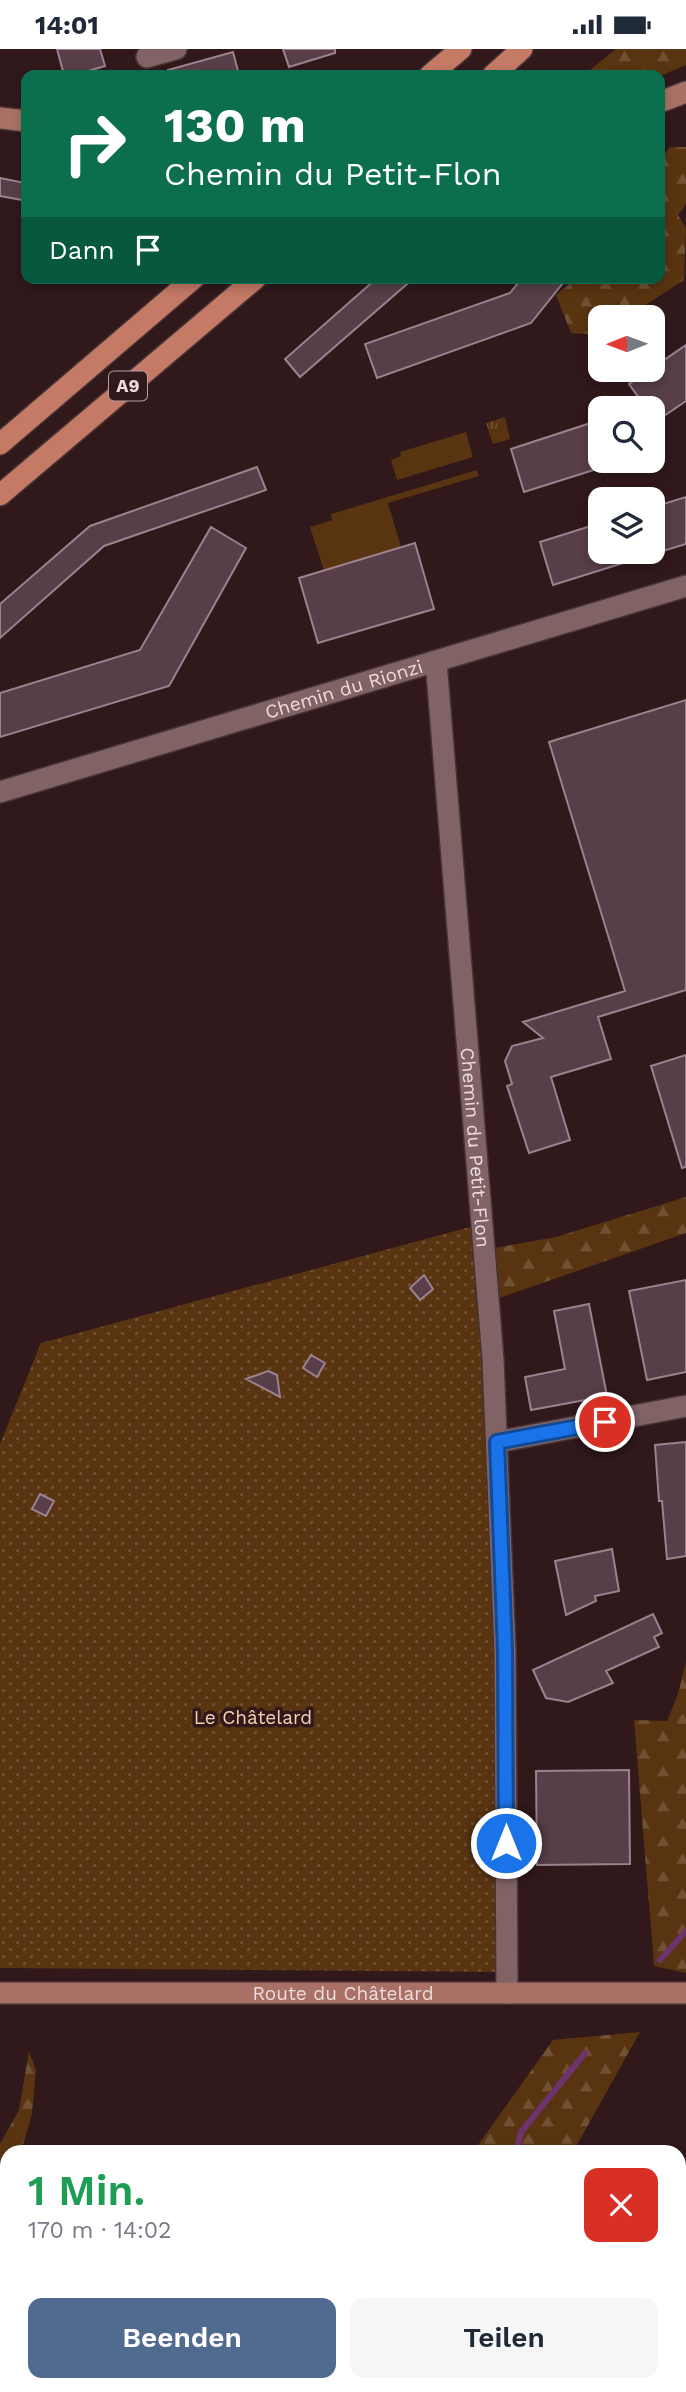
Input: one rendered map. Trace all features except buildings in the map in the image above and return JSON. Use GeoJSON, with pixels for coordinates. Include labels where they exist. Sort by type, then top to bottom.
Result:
{"type":"FeatureCollection","features":[{"type":"Feature","properties":{"kind":"highway"},"geometry":{"type":"LineString","coordinates":[[436,70],[461,49]]}},
{"type":"Feature","properties":{"kind":"highway"},"geometry":{"type":"LineString","coordinates":[[499,70],[522,49]]}},
{"type":"Feature","properties":{"kind":"highway","name":"A9"},"geometry":{"type":"LineString","coordinates":[[0,444],[187,284]]}},
{"type":"Feature","properties":{"kind":"highway","name":"A9"},"geometry":{"type":"LineString","coordinates":[[0,495],[249,284]]}},
{"type":"Feature","properties":{"kind":"main road"},"geometry":{"type":"LineString","coordinates":[[665,100],[686,92]]}},
{"type":"Feature","properties":{"kind":"main road"},"geometry":{"type":"LineString","coordinates":[[0,118],[21,120]]}},
{"type":"Feature","properties":{"kind":"main road","name":"Route du Châtelard"},"geometry":{"type":"LineString","coordinates":[[0,1993],[686,1993]]}},
{"type":"Feature","properties":{"kind":"street"},"geometry":{"type":"LineString","coordinates":[[148,57],[176,49]]}},
{"type":"Feature","properties":{"kind":"street","name":"Chemin du Rionzi"},"geometry":{"type":"LineString","coordinates":[[0,792],[686,586]]}},
{"type":"Feature","properties":{"kind":"street","name":"Chemin du Petit-Flon"},"geometry":{"type":"LineString","coordinates":[[436,661],[493,1359],[505,1651],[507,1993]]}},
{"type":"Feature","properties":{"kind":"street"},"geometry":{"type":"LineString","coordinates":[[497,1442],[686,1406]]}},
{"type":"Feature","properties":{"kind":"green space"},"geometry":{"type":"Polygon","coordinates":[[[616,49],[686,49],[686,65],[665,74],[665,70],[590,70],[616,49]]]}},
{"type":"Feature","properties":{"kind":"green space"},"geometry":{"type":"Polygon","coordinates":[[[670,147],[686,147],[686,204],[678,215],[686,228],[684,280],[645,305],[588,305],[588,334],[571,333],[556,295],[570,284],[665,284],[665,154],[670,147]]]}},
{"type":"Feature","properties":{"kind":"green space"},"geometry":{"type":"Polygon","coordinates":[[[505,417],[510,439],[493,444],[486,423],[505,417]]]}},
{"type":"Feature","properties":{"kind":"green space"},"geometry":{"type":"Polygon","coordinates":[[[466,432],[473,457],[397,480],[391,460],[401,456],[400,452],[466,432]]]}},
{"type":"Feature","properties":{"kind":"green space"},"geometry":{"type":"Polygon","coordinates":[[[477,470],[479,476],[388,503],[401,547],[324,571],[310,527],[332,520],[331,514],[477,470]]]}},
{"type":"Feature","properties":{"kind":"green space"},"geometry":{"type":"Polygon","coordinates":[[[686,1197],[686,1233],[488,1302],[483,1250],[556,1237],[686,1197]]]}},
{"type":"Feature","properties":{"kind":"green space","name":"Le Châtelard"},"geometry":{"type":"Polygon","coordinates":[[[481,1224],[507,1972],[0,1968],[0,1444],[41,1343],[481,1224]]]}},
{"type":"Feature","properties":{"kind":"green space"},"geometry":{"type":"Polygon","coordinates":[[[686,1662],[686,1973],[654,1966],[634,1720],[667,1721],[678,1694],[686,1662]]]}},
{"type":"Feature","properties":{"kind":"green space"},"geometry":{"type":"Polygon","coordinates":[[[640,2032],[577,2145],[478,2145],[553,2040],[640,2032]]]}},
{"type":"Feature","properties":{"kind":"green space"},"geometry":{"type":"Polygon","coordinates":[[[29,2051],[36,2070],[32,2114],[23,2145],[0,2145],[19,2110],[29,2051]]]}},
{"type":"Feature","properties":{"kind":"waterway"},"geometry":{"type":"LineString","coordinates":[[660,1960],[686,1931]]}},
{"type":"Feature","properties":{"kind":"waterway"},"geometry":{"type":"LineString","coordinates":[[518,2145],[521,2132],[585,2053]]}},
{"type":"Feature","properties":{"kind":"route"},"geometry":{"type":"LineString","coordinates":[[506,1843],[505,1651],[497,1442],[605,1422]]}}]}
